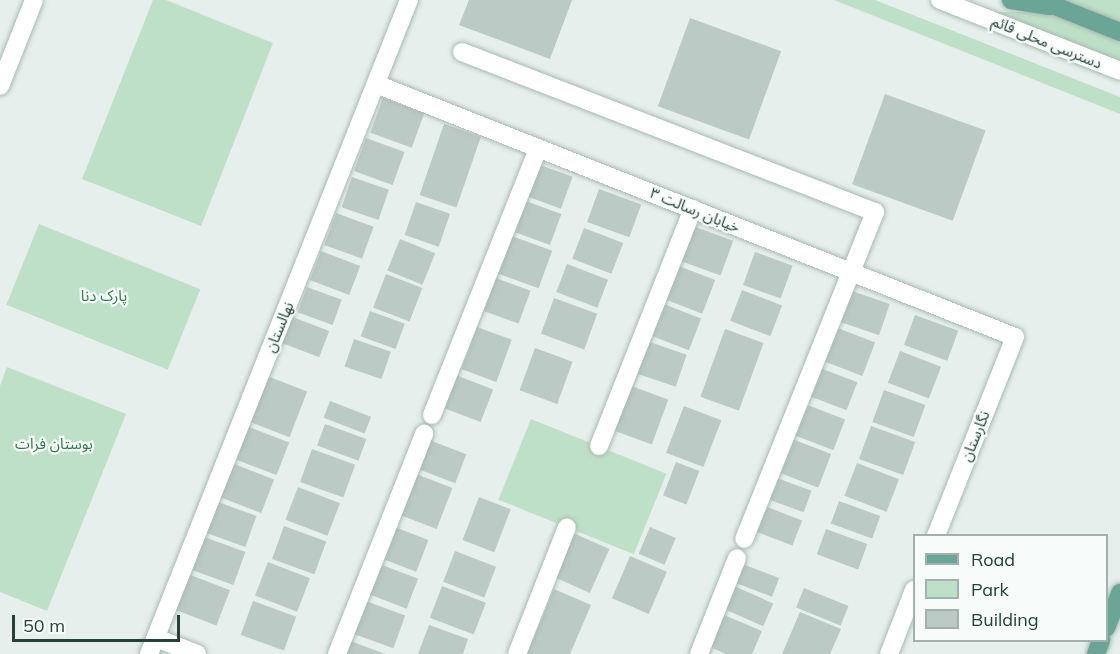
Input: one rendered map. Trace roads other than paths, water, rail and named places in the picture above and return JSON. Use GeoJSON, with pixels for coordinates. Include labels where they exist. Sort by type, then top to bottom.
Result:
{"type":"FeatureCollection","features":[{"type":"Feature","properties":{"kind":"main road"},"geometry":{"type":"LineString","coordinates":[[1011,0],[1048,3],[1120,32]]}},
{"type":"Feature","properties":{"kind":"main road"},"geometry":{"type":"LineString","coordinates":[[1108,625],[1120,594]]}},
{"type":"Feature","properties":{"kind":"street"},"geometry":{"type":"LineString","coordinates":[[0,86],[34,0]]}},
{"type":"Feature","properties":{"kind":"street","name":"نهالستان"},"geometry":{"type":"LineString","coordinates":[[153,646],[409,0]]}},
{"type":"Feature","properties":{"kind":"street","name":"دسترسی محلی قائم"},"geometry":{"type":"LineString","coordinates":[[940,0],[1120,71]]}},
{"type":"Feature","properties":{"kind":"street"},"geometry":{"type":"LineString","coordinates":[[462,52],[875,212],[744,539]]}},
{"type":"Feature","properties":{"kind":"street","name":"خیابان رسالت ۳"},"geometry":{"type":"LineString","coordinates":[[376,84],[1015,337]]}},
{"type":"Feature","properties":{"kind":"street"},"geometry":{"type":"LineString","coordinates":[[432,415],[538,148]]}},
{"type":"Feature","properties":{"kind":"street"},"geometry":{"type":"LineString","coordinates":[[599,446],[693,209]]}},
{"type":"Feature","properties":{"kind":"street","name":"نگارستان"},"geometry":{"type":"LineString","coordinates":[[937,534],[1015,337]]}},
{"type":"Feature","properties":{"kind":"street"},"geometry":{"type":"LineString","coordinates":[[337,654],[424,434]]}},
{"type":"Feature","properties":{"kind":"street"},"geometry":{"type":"LineString","coordinates":[[517,654],[567,527]]}},
{"type":"Feature","properties":{"kind":"street"},"geometry":{"type":"LineString","coordinates":[[699,654],[737,558]]}},
{"type":"Feature","properties":{"kind":"street"},"geometry":{"type":"LineString","coordinates":[[889,654],[913,595]]}},
{"type":"Feature","properties":{"kind":"street"},"geometry":{"type":"LineString","coordinates":[[153,646],[197,654]]}},
{"type":"Feature","properties":{"kind":"park label","name":"پارک دنا"},"geometry":{"type":"Point","coordinates":[104,296]}},
{"type":"Feature","properties":{"kind":"park label","name":"بوستان فرات"},"geometry":{"type":"Point","coordinates":[54,444]}}]}
